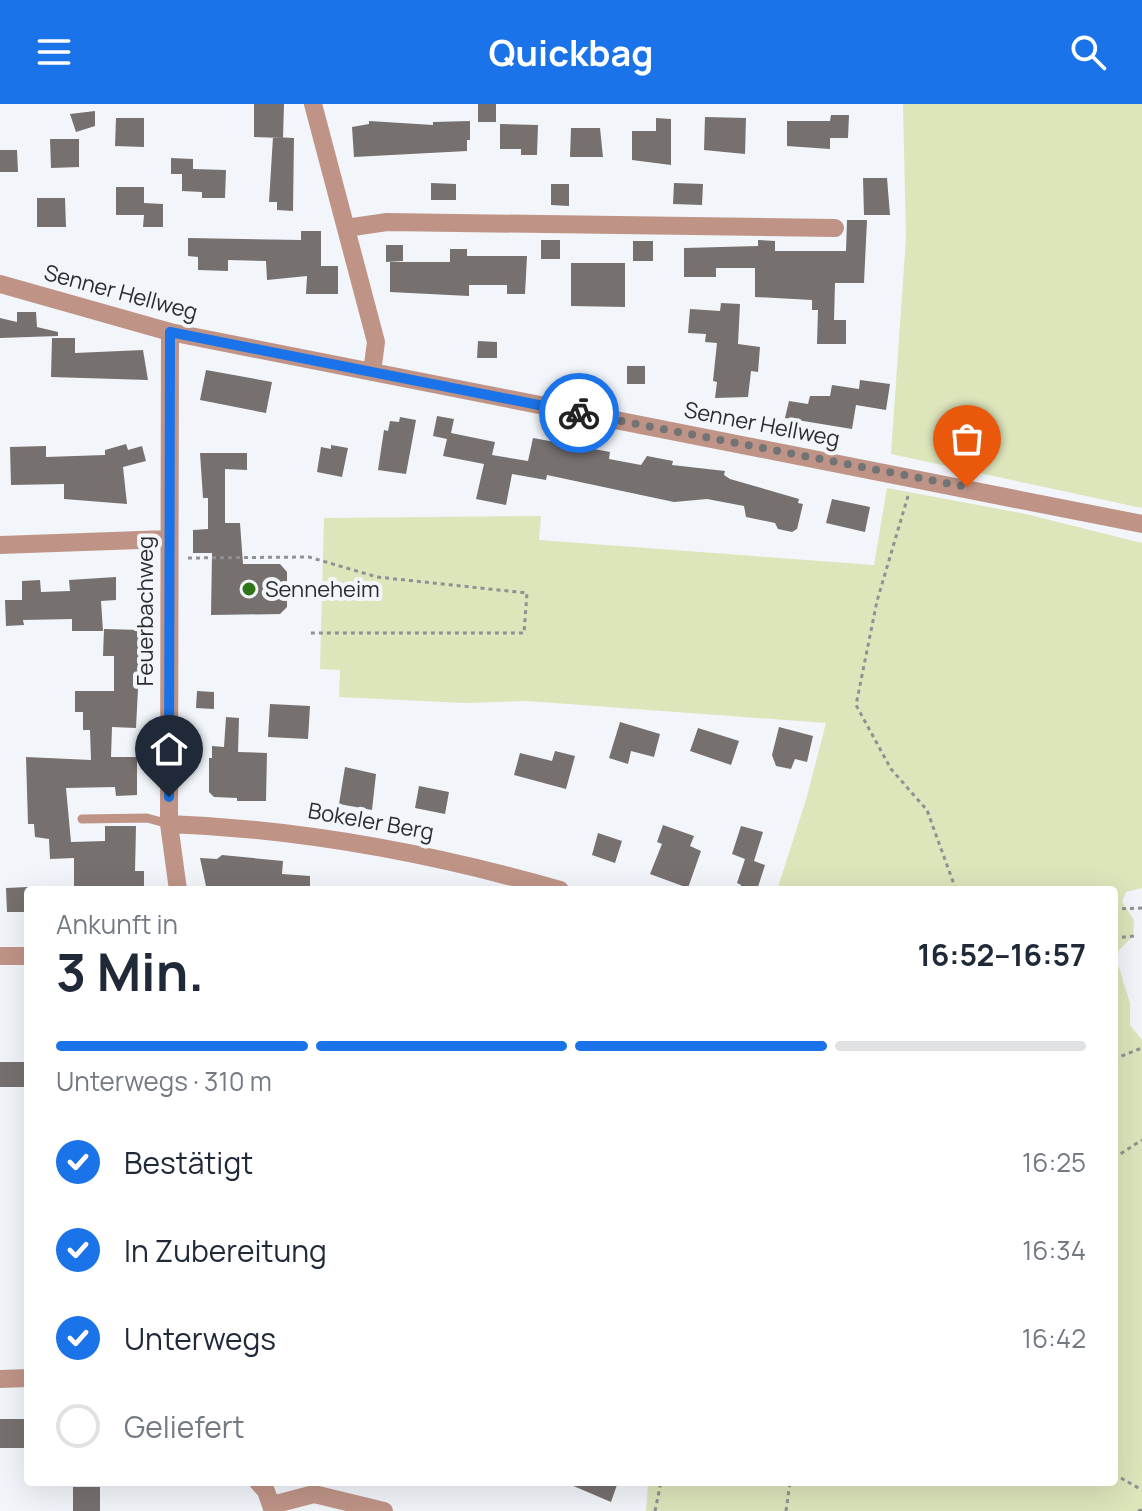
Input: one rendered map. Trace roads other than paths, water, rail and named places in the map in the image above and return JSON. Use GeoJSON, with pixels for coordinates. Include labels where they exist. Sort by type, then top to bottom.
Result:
{"type":"FeatureCollection","features":[{"type":"Feature","properties":{"kind":"street"},"geometry":{"type":"LineString","coordinates":[[313,104],[376,342],[372,372]]}},
{"type":"Feature","properties":{"kind":"street"},"geometry":{"type":"LineString","coordinates":[[346,228],[387,222],[835,228]]}},
{"type":"Feature","properties":{"kind":"street","name":"Senner Hellweg"},"geometry":{"type":"LineString","coordinates":[[0,284],[170,332],[1142,524]]}},
{"type":"Feature","properties":{"kind":"street","name":"Feuerbachweg"},"geometry":{"type":"LineString","coordinates":[[170,332],[169,824],[177,886]]}},
{"type":"Feature","properties":{"kind":"street"},"geometry":{"type":"LineString","coordinates":[[0,545],[168,539]]}},
{"type":"Feature","properties":{"kind":"street","name":"Bokeler Berg"},"geometry":{"type":"LineString","coordinates":[[169,824],[276,830],[382,846],[480,867],[546,886]]}},
{"type":"Feature","properties":{"kind":"street"},"geometry":{"type":"LineString","coordinates":[[0,956],[24,956]]}},
{"type":"Feature","properties":{"kind":"street"},"geometry":{"type":"LineString","coordinates":[[0,1379],[24,1378]]}},
{"type":"Feature","properties":{"kind":"street"},"geometry":{"type":"LineString","coordinates":[[260,1486],[272,1508],[314,1494],[384,1511]]}},
{"type":"Feature","properties":{"kind":"lane"},"geometry":{"type":"LineString","coordinates":[[82,819],[147,818],[169,824]]}},
{"type":"Feature","properties":{"kind":"place","name":"Senneheim"},"geometry":{"type":"Point","coordinates":[249,589]}}]}
